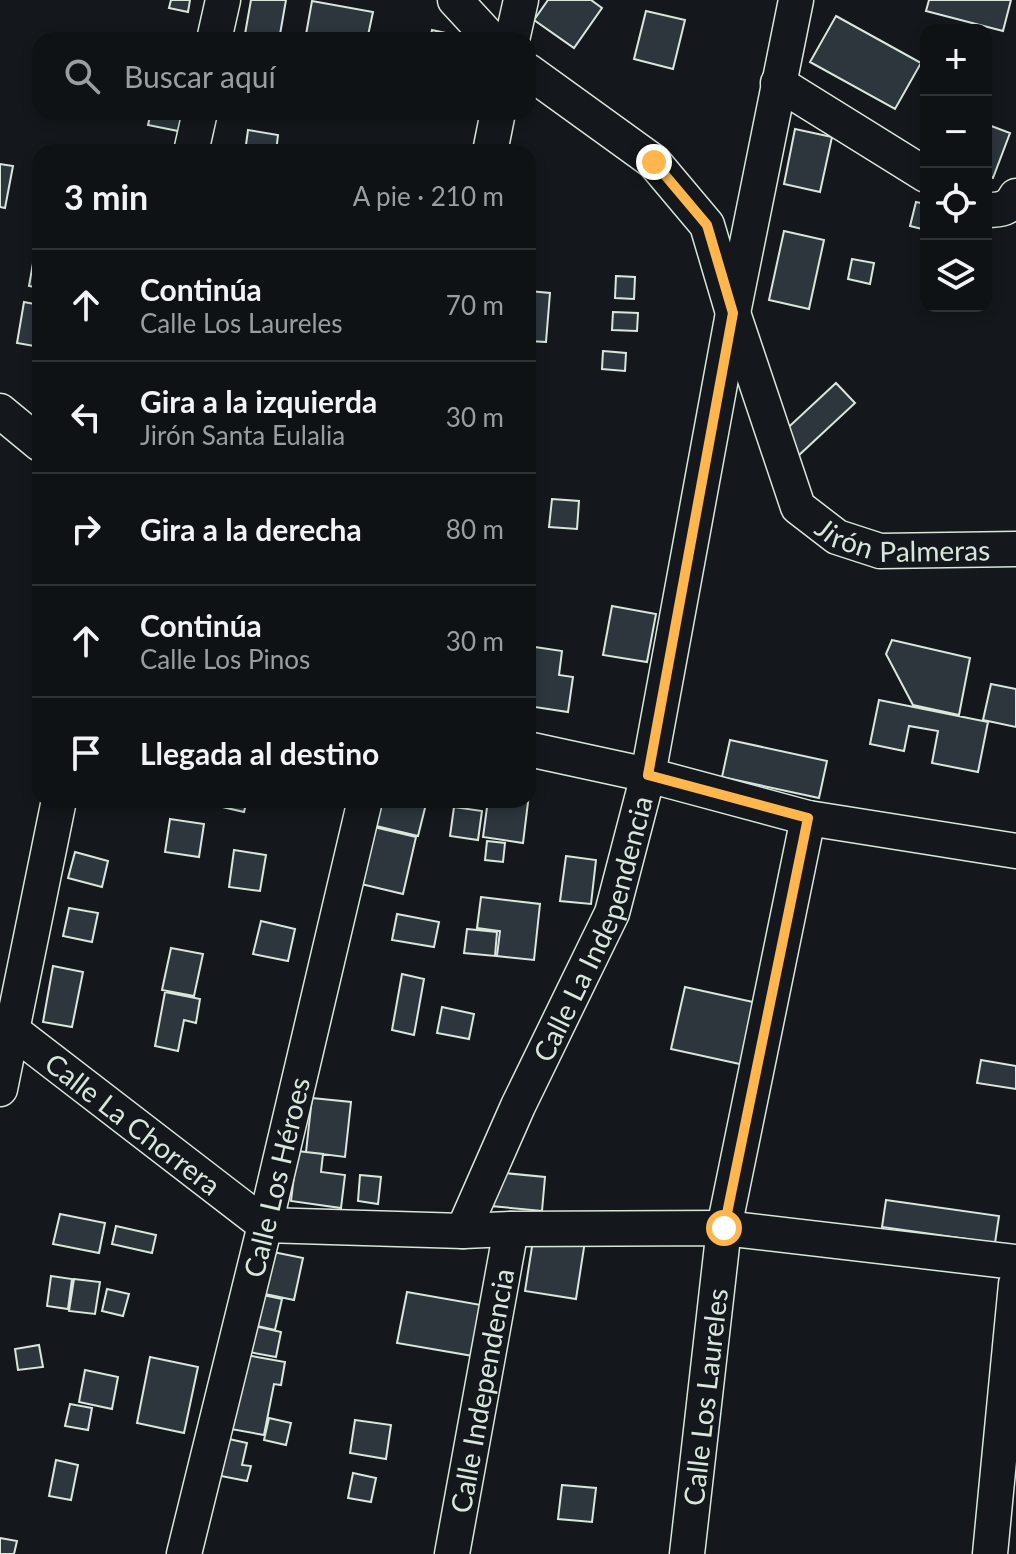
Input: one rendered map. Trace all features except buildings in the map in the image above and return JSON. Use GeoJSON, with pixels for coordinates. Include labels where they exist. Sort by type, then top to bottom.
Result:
{"type":"FeatureCollection","features":[{"type":"Feature","properties":{"kind":"street"},"geometry":{"type":"LineString","coordinates":[[216,32],[223,0]]}},
{"type":"Feature","properties":{"kind":"street"},"geometry":{"type":"LineString","coordinates":[[455,0],[485,32]]}},
{"type":"Feature","properties":{"kind":"street"},"geometry":{"type":"LineString","coordinates":[[514,32],[521,0]]}},
{"type":"Feature","properties":{"kind":"street","name":"Calle La Independencia"},"geometry":{"type":"LineString","coordinates":[[463,1231],[518,1106],[612,913],[648,775],[733,313],[796,0]]}},
{"type":"Feature","properties":{"kind":"street"},"geometry":{"type":"LineString","coordinates":[[536,77],[654,162],[707,225],[733,313]]}},
{"type":"Feature","properties":{"kind":"street"},"geometry":{"type":"LineString","coordinates":[[778,83],[920,171]]}},
{"type":"Feature","properties":{"kind":"street"},"geometry":{"type":"LineString","coordinates":[[193,144],[198,120]]}},
{"type":"Feature","properties":{"kind":"street"},"geometry":{"type":"LineString","coordinates":[[492,144],[496,120]]}},
{"type":"Feature","properties":{"kind":"street"},"geometry":{"type":"LineString","coordinates":[[992,210],[1011,205],[1016,196]]}},
{"type":"Feature","properties":{"kind":"street","name":"Jirón Palmeras"},"geometry":{"type":"LineString","coordinates":[[733,313],[798,507],[837,537],[880,551],[1016,549]]}},
{"type":"Feature","properties":{"kind":"street"},"geometry":{"type":"LineString","coordinates":[[0,411],[32,437]]}},
{"type":"Feature","properties":{"kind":"street"},"geometry":{"type":"LineString","coordinates":[[536,751],[648,775],[808,818],[1016,851]]}},
{"type":"Feature","properties":{"kind":"street"},"geometry":{"type":"LineString","coordinates":[[0,1089],[6,1026],[57,808]]}},
{"type":"Feature","properties":{"kind":"street","name":"Calle Los Héroes"},"geometry":{"type":"LineString","coordinates":[[184,1554],[363,808]]}},
{"type":"Feature","properties":{"kind":"street","name":"Calle Los Laureles"},"geometry":{"type":"LineString","coordinates":[[687,1554],[724,1228],[808,818]]}},
{"type":"Feature","properties":{"kind":"street","name":"Calle La Chorrera"},"geometry":{"type":"LineString","coordinates":[[6,1026],[265,1225]]}},
{"type":"Feature","properties":{"kind":"street"},"geometry":{"type":"LineString","coordinates":[[265,1225],[463,1231],[724,1228],[1016,1262]]}},
{"type":"Feature","properties":{"kind":"street","name":"Calle Independencia"},"geometry":{"type":"LineString","coordinates":[[452,1554],[511,1229]]}},
{"type":"Feature","properties":{"kind":"street"},"geometry":{"type":"LineString","coordinates":[[990,1554],[1016,1284]]}},
{"type":"Feature","properties":{"kind":"route"},"geometry":{"type":"LineString","coordinates":[[654,162],[707,225],[733,313],[648,775],[808,818],[724,1228]]}}]}
